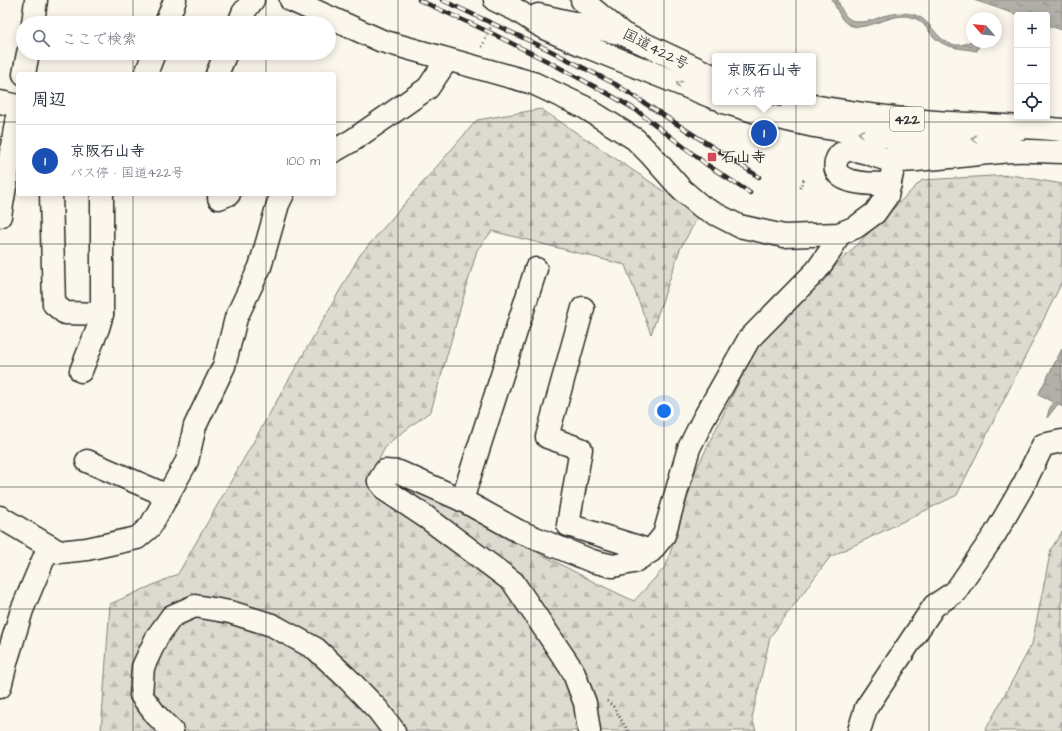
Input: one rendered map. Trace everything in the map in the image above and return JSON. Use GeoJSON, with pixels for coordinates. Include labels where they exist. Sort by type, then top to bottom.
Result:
{"type":"FeatureCollection","features":[{"type":"Feature","properties":{"kind":"main road"},"geometry":{"type":"LineString","coordinates":[[34,16],[36,0]]}},
{"type":"Feature","properties":{"kind":"main road"},"geometry":{"type":"LineString","coordinates":[[169,16],[175,0]]}},
{"type":"Feature","properties":{"kind":"main road"},"geometry":{"type":"LineString","coordinates":[[242,16],[253,0]]}},
{"type":"Feature","properties":{"kind":"main road"},"geometry":{"type":"LineString","coordinates":[[291,0],[327,16]]}},
{"type":"Feature","properties":{"kind":"main road","name":"国道422号"},"geometry":{"type":"LineString","coordinates":[[582,0],[623,34],[712,76]]}},
{"type":"Feature","properties":{"kind":"main road"},"geometry":{"type":"LineString","coordinates":[[495,9],[516,10],[623,34]]}},
{"type":"Feature","properties":{"kind":"main road"},"geometry":{"type":"LineString","coordinates":[[516,10],[544,28],[712,97]]}},
{"type":"Feature","properties":{"kind":"main road"},"geometry":{"type":"LineString","coordinates":[[336,20],[382,41],[533,83],[584,106],[635,139],[682,190],[702,207],[739,226],[784,236],[839,234],[856,227],[875,214],[887,196],[902,128],[814,126],[766,115],[734,105]]}},
{"type":"Feature","properties":{"kind":"main road"},"geometry":{"type":"LineString","coordinates":[[24,72],[27,60]]}},
{"type":"Feature","properties":{"kind":"main road"},"geometry":{"type":"LineString","coordinates":[[147,72],[151,60]]}},
{"type":"Feature","properties":{"kind":"main road"},"geometry":{"type":"LineString","coordinates":[[218,72],[223,60]]}},
{"type":"Feature","properties":{"kind":"main road"},"geometry":{"type":"LineString","coordinates":[[336,150],[353,140],[428,88],[455,62]]}},
{"type":"Feature","properties":{"kind":"main road"},"geometry":{"type":"LineString","coordinates":[[0,102],[16,106]]}},
{"type":"Feature","properties":{"kind":"main road","name":"422"},"geometry":{"type":"LineString","coordinates":[[807,105],[850,113],[902,128],[934,122],[1025,126],[1062,130]]}},
{"type":"Feature","properties":{"kind":"main road"},"geometry":{"type":"LineString","coordinates":[[0,216],[16,123]]}},
{"type":"Feature","properties":{"kind":"main road"},"geometry":{"type":"LineString","coordinates":[[890,184],[868,184],[848,180],[841,176],[836,170],[835,163],[838,156],[845,151],[853,150],[895,161],[1015,150],[1062,152]]}},
{"type":"Feature","properties":{"kind":"main road"},"geometry":{"type":"LineString","coordinates":[[51,196],[54,304],[65,313],[102,314]]}},
{"type":"Feature","properties":{"kind":"main road"},"geometry":{"type":"LineString","coordinates":[[81,372],[102,314],[102,196]]}},
{"type":"Feature","properties":{"kind":"main road"},"geometry":{"type":"LineString","coordinates":[[0,517],[59,552],[87,549],[137,538],[150,527],[187,461],[195,426],[224,366],[236,318],[260,267],[278,204],[282,196]]}},
{"type":"Feature","properties":{"kind":"main road"},"geometry":{"type":"LineString","coordinates":[[588,731],[585,703],[573,671],[513,582],[426,517],[387,491],[379,481],[385,471],[399,472],[462,500],[518,532],[592,561],[613,566],[632,562],[651,551],[664,535],[689,448],[703,420],[749,340],[817,270],[831,250],[839,234]]}},
{"type":"Feature","properties":{"kind":"main road"},"geometry":{"type":"LineString","coordinates":[[462,500],[536,270]]}},
{"type":"Feature","properties":{"kind":"main road"},"geometry":{"type":"LineString","coordinates":[[583,308],[548,437],[581,449],[568,525],[651,551]]}},
{"type":"Feature","properties":{"kind":"main road"},"geometry":{"type":"LineString","coordinates":[[860,731],[866,708],[934,606],[956,592],[995,534],[1024,484],[1043,445],[1062,441]]}},
{"type":"Feature","properties":{"kind":"main road"},"geometry":{"type":"LineString","coordinates":[[87,461],[168,496]]}},
{"type":"Feature","properties":{"kind":"main road"},"geometry":{"type":"LineString","coordinates":[[0,687],[6,659],[22,610],[49,546]]}},
{"type":"Feature","properties":{"kind":"main road"},"geometry":{"type":"LineString","coordinates":[[172,731],[156,715],[141,695],[143,666],[157,636],[172,616],[195,606],[230,612],[272,625],[316,649],[378,710],[394,731]]}},
{"type":"Feature","properties":{"kind":"path"},"geometry":{"type":"LineString","coordinates":[[455,62],[482,48],[495,9]]}},
{"type":"Feature","properties":{"kind":"path"},"geometry":{"type":"LineString","coordinates":[[800,188],[804,179]]}},
{"type":"Feature","properties":{"kind":"green space"},"geometry":{"type":"Polygon","coordinates":[[[541,109],[658,187],[698,217],[680,249],[651,334],[625,265],[492,231],[477,250],[431,411],[387,444],[375,467],[594,582],[634,601],[666,566],[696,470],[758,343],[922,180],[1011,175],[1062,184],[1062,282],[957,495],[830,557],[770,637],[752,718],[756,731],[101,731],[110,604],[178,574],[360,255],[477,120],[541,109]]]}},
{"type":"Feature","properties":{"kind":"green space"},"geometry":{"type":"Polygon","coordinates":[[[1062,532],[1062,731],[985,731],[1032,644],[1051,549],[1062,532]]]}},
{"type":"Feature","properties":{"kind":"water"},"geometry":{"type":"Polygon","coordinates":[[[832,0],[838,0],[848,18],[857,22],[866,22],[893,14],[911,14],[925,21],[945,42],[962,45],[966,43],[966,48],[978,48],[977,51],[945,45],[936,39],[918,20],[905,16],[858,27],[849,25],[842,19],[832,0]]]}},
{"type":"Feature","properties":{"kind":"water"},"geometry":{"type":"Polygon","coordinates":[[[974,0],[1062,0],[1062,30],[1050,26],[1050,12],[1014,12],[1014,14],[974,0]]]}},
{"type":"Feature","properties":{"kind":"water"},"geometry":{"type":"Polygon","coordinates":[[[1062,349],[1062,407],[1058,404],[1047,418],[1053,402],[1038,395],[1062,349]]]}},
{"type":"Feature","properties":{"kind":"railway"},"geometry":{"type":"LineString","coordinates":[[419,0],[489,32],[612,96],[636,110],[706,164],[750,193]]}},
{"type":"Feature","properties":{"kind":"railway"},"geometry":{"type":"LineString","coordinates":[[442,0],[547,49],[615,84],[759,177]]}},
{"type":"Feature","properties":{"kind":"place","name":"京阪石山寺"},"geometry":{"type":"Point","coordinates":[764,133]}},
{"type":"Feature","properties":{"kind":"place","name":"石山寺"},"geometry":{"type":"Point","coordinates":[712,157]}}]}
